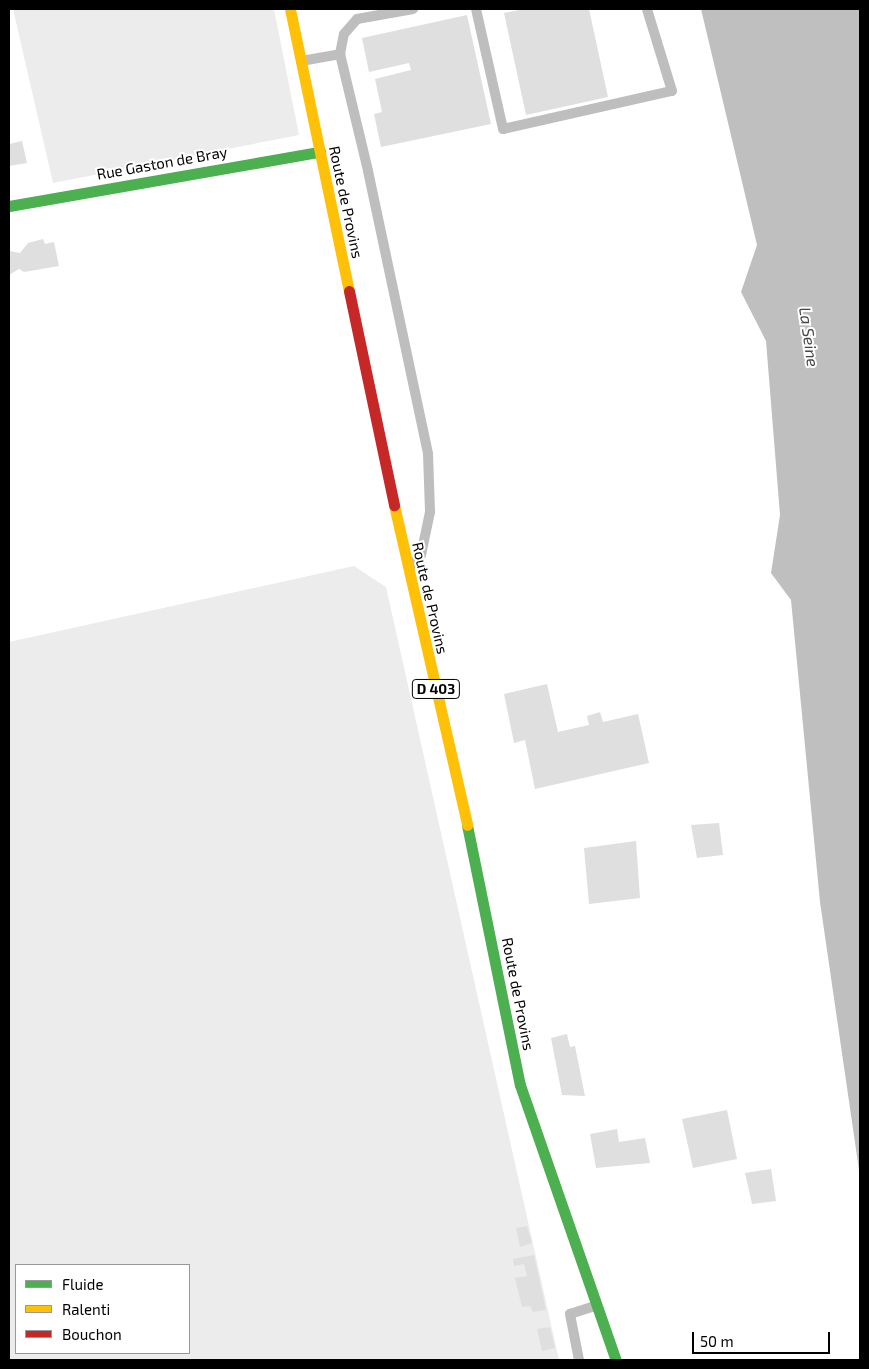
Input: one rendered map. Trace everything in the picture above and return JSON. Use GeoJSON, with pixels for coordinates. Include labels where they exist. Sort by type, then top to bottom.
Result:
{"type":"FeatureCollection","features":[{"type":"Feature","properties":{"kind":"main road","name":"Route de Provins"},"geometry":{"type":"LineString","coordinates":[[290,9],[408,570],[482,888],[520,1085],[616,1360]]}},
{"type":"Feature","properties":{"kind":"main road","name":"Rue Gaston de Bray"},"geometry":{"type":"LineString","coordinates":[[9,206],[320,152]]}},
{"type":"Feature","properties":{"kind":"lane"},"geometry":{"type":"LineString","coordinates":[[408,570],[421,555],[430,512],[428,454],[340,54],[344,34],[357,19],[413,9]]}},
{"type":"Feature","properties":{"kind":"lane"},"geometry":{"type":"LineString","coordinates":[[476,9],[503,129],[672,91],[647,9]]}},
{"type":"Feature","properties":{"kind":"lane"},"geometry":{"type":"LineString","coordinates":[[301,61],[340,54]]}},
{"type":"Feature","properties":{"kind":"lane"},"geometry":{"type":"LineString","coordinates":[[579,1360],[570,1314],[596,1306]]}},
{"type":"Feature","properties":{"kind":"shaded area"},"geometry":{"type":"Polygon","coordinates":[[[13,9],[274,9],[299,135],[53,183],[13,9]]]}},
{"type":"Feature","properties":{"kind":"shaded area"},"geometry":{"type":"Polygon","coordinates":[[[354,566],[386,587],[559,1360],[9,1360],[9,642],[354,566]]]}},
{"type":"Feature","properties":{"kind":"water","name":"La Seine"},"geometry":{"type":"Polygon","coordinates":[[[701,9],[860,9],[860,1177],[820,902],[791,600],[771,573],[780,515],[766,341],[741,292],[757,245],[701,9]]]}},
{"type":"Feature","properties":{"kind":"building"},"geometry":{"type":"Polygon","coordinates":[[[524,9],[589,9],[608,97],[526,115],[504,13],[524,9]]]}},
{"type":"Feature","properties":{"kind":"building"},"geometry":{"type":"Polygon","coordinates":[[[467,15],[491,124],[381,147],[374,114],[382,112],[375,79],[411,70],[409,63],[369,72],[362,38],[467,15]]]}},
{"type":"Feature","properties":{"kind":"building"},"geometry":{"type":"Polygon","coordinates":[[[22,141],[27,163],[9,166],[9,144],[22,141]]]}},
{"type":"Feature","properties":{"kind":"building"},"geometry":{"type":"Polygon","coordinates":[[[43,239],[45,244],[54,242],[59,266],[24,272],[19,269],[9,275],[9,251],[20,253],[28,243],[43,239]]]}},
{"type":"Feature","properties":{"kind":"building"},"geometry":{"type":"Polygon","coordinates":[[[547,684],[558,732],[589,725],[587,716],[600,712],[603,722],[638,714],[649,763],[535,789],[525,740],[514,743],[504,694],[547,684]]]}},
{"type":"Feature","properties":{"kind":"building"},"geometry":{"type":"Polygon","coordinates":[[[719,823],[723,855],[697,858],[691,825],[719,823]]]}},
{"type":"Feature","properties":{"kind":"building"},"geometry":{"type":"Polygon","coordinates":[[[636,841],[640,898],[589,904],[584,848],[636,841]]]}},
{"type":"Feature","properties":{"kind":"building"},"geometry":{"type":"Polygon","coordinates":[[[567,1034],[570,1047],[575,1046],[585,1096],[562,1095],[551,1038],[567,1034]]]}},
{"type":"Feature","properties":{"kind":"building"},"geometry":{"type":"Polygon","coordinates":[[[727,1110],[737,1159],[693,1168],[682,1119],[727,1110]]]}},
{"type":"Feature","properties":{"kind":"building"},"geometry":{"type":"Polygon","coordinates":[[[617,1129],[619,1142],[645,1138],[650,1163],[596,1168],[590,1134],[617,1129]]]}},
{"type":"Feature","properties":{"kind":"building"},"geometry":{"type":"Polygon","coordinates":[[[771,1169],[776,1201],[752,1204],[745,1173],[771,1169]]]}},
{"type":"Feature","properties":{"kind":"building"},"geometry":{"type":"Polygon","coordinates":[[[527,1226],[532,1243],[520,1247],[516,1228],[527,1226]]]}},
{"type":"Feature","properties":{"kind":"building"},"geometry":{"type":"Polygon","coordinates":[[[534,1255],[546,1310],[533,1312],[530,1306],[522,1307],[515,1278],[527,1276],[524,1264],[514,1266],[513,1259],[534,1255]]]}},
{"type":"Feature","properties":{"kind":"building"},"geometry":{"type":"Polygon","coordinates":[[[550,1327],[555,1348],[542,1351],[537,1329],[550,1327]]]}},
{"type":"Feature","properties":{"kind":"traffic: fast"},"geometry":{"type":"LineString","coordinates":[[9,206],[320,152]]}},
{"type":"Feature","properties":{"kind":"traffic: fast"},"geometry":{"type":"LineString","coordinates":[[467,825],[520,1085],[616,1360]]}},
{"type":"Feature","properties":{"kind":"traffic: slow"},"geometry":{"type":"LineString","coordinates":[[290,9],[349,291]]}},
{"type":"Feature","properties":{"kind":"traffic: slow"},"geometry":{"type":"LineString","coordinates":[[394,505],[467,825]]}},
{"type":"Feature","properties":{"kind":"traffic: jam"},"geometry":{"type":"LineString","coordinates":[[349,291],[394,505]]}}]}
